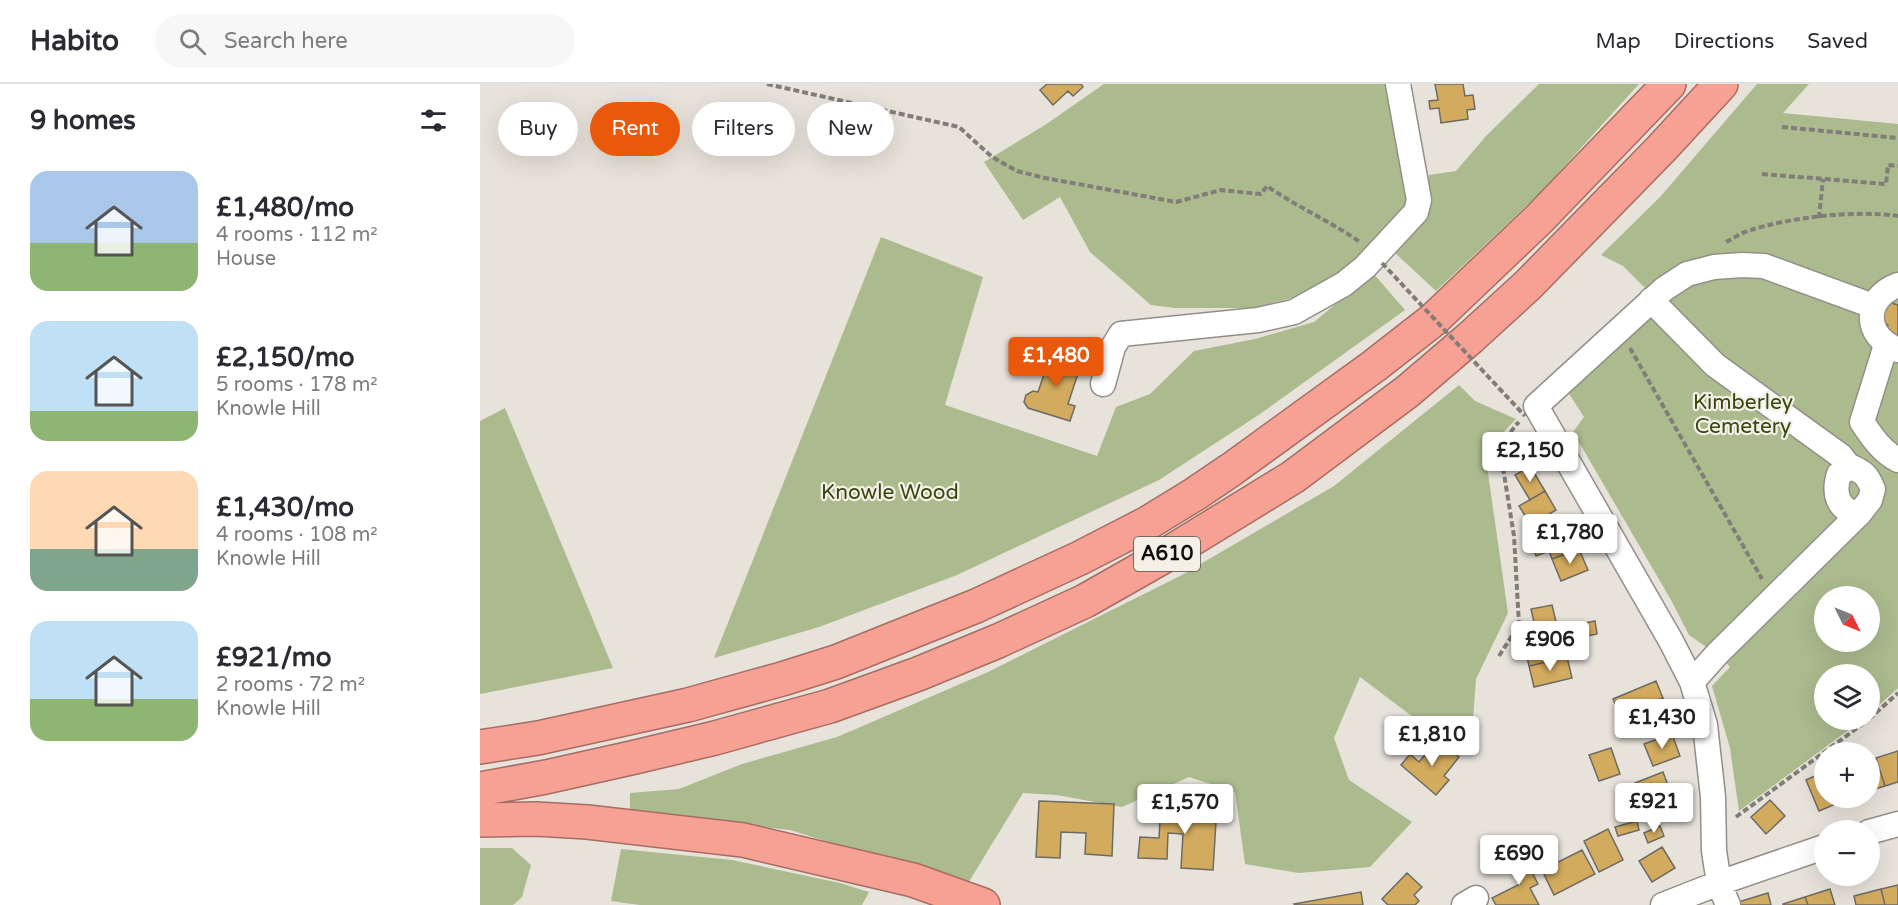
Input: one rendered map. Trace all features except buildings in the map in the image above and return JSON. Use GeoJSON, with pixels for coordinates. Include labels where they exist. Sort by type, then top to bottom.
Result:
{"type":"FeatureCollection","features":[{"type":"Feature","properties":{"kind":"highway","name":"A610"},"geometry":{"type":"LineString","coordinates":[[480,747],[538,738],[688,705],[836,662],[976,606],[1080,558],[1146,524],[1232,469],[1374,366],[1433,320],[1531,227],[1669,84]]}},
{"type":"Feature","properties":{"kind":"highway","name":"A610"},"geometry":{"type":"LineString","coordinates":[[480,789],[631,758],[715,738],[830,706],[918,674],[998,641],[1095,595],[1166,555],[1293,477],[1408,391],[1528,285],[1721,84]]}},
{"type":"Feature","properties":{"kind":"highway"},"geometry":{"type":"LineString","coordinates":[[480,820],[536,819],[587,822],[743,840],[913,880],[983,905]]}},
{"type":"Feature","properties":{"kind":"street"},"geometry":{"type":"LineString","coordinates":[[1102,384],[1113,347],[1120,334],[1258,320],[1294,312],[1344,284],[1374,262],[1416,212],[1419,200],[1398,84]]}},
{"type":"Feature","properties":{"kind":"street"},"geometry":{"type":"LineString","coordinates":[[1724,894],[1714,851],[1710,757],[1705,725],[1692,682],[1671,641],[1530,411],[1651,300],[1687,274],[1714,267],[1764,266],[1873,306]]}},
{"type":"Feature","properties":{"kind":"street"},"geometry":{"type":"LineString","coordinates":[[1898,285],[1880,295],[1873,306],[1872,323],[1877,336],[1892,347],[1862,422],[1875,441],[1890,456],[1898,460]]}},
{"type":"Feature","properties":{"kind":"street"},"geometry":{"type":"LineString","coordinates":[[1651,300],[1715,365],[1841,456],[1849,468],[1860,471],[1867,477],[1873,489],[1870,500],[1859,514],[1718,653],[1692,682]]}},
{"type":"Feature","properties":{"kind":"street"},"geometry":{"type":"LineString","coordinates":[[1880,829],[1898,824]]}},
{"type":"Feature","properties":{"kind":"street"},"geometry":{"type":"LineString","coordinates":[[1663,905],[1724,894],[1814,852]]}},
{"type":"Feature","properties":{"kind":"path"},"geometry":{"type":"LineString","coordinates":[[766,84],[959,127],[992,157],[1017,171],[1081,186],[1176,202],[1221,190],[1261,194],[1268,186],[1341,229],[1530,411],[1511,429],[1508,441],[1500,449],[1514,536],[1519,625],[1499,656]]}},
{"type":"Feature","properties":{"kind":"path"},"geometry":{"type":"LineString","coordinates":[[1782,127],[1898,138]]}},
{"type":"Feature","properties":{"kind":"path"},"geometry":{"type":"LineString","coordinates":[[1762,174],[1886,184],[1888,165],[1898,166]]}},
{"type":"Feature","properties":{"kind":"path"},"geometry":{"type":"LineString","coordinates":[[1819,218],[1823,179]]}},
{"type":"Feature","properties":{"kind":"path"},"geometry":{"type":"LineString","coordinates":[[1723,244],[1749,230],[1778,223],[1884,214],[1898,216]]}},
{"type":"Feature","properties":{"kind":"path"},"geometry":{"type":"LineString","coordinates":[[1619,329],[1773,599]]}},
{"type":"Feature","properties":{"kind":"path"},"geometry":{"type":"LineString","coordinates":[[1880,710],[1898,693]]}},
{"type":"Feature","properties":{"kind":"path"},"geometry":{"type":"LineString","coordinates":[[1714,821],[1735,818],[1855,730]]}},
{"type":"Feature","properties":{"kind":"green space"},"geometry":{"type":"Polygon","coordinates":[[[1104,84],[1388,84],[1411,207],[1403,217],[1333,280],[1300,296],[1252,308],[1175,308],[1151,305],[1090,252],[1060,197],[1023,220],[984,162],[1045,125],[1104,84]]]}},
{"type":"Feature","properties":{"kind":"green space"},"geometry":{"type":"Polygon","coordinates":[[[1539,84],[1639,84],[1541,192],[1436,291],[1393,251],[1422,218],[1429,175],[1456,171],[1486,136],[1539,84]]]}},
{"type":"Feature","properties":{"kind":"green space","name":"Kimberley Cemetery"},"geometry":{"type":"Polygon","coordinates":[[[1757,84],[1809,84],[1783,113],[1898,124],[1898,688],[1880,704],[1880,664],[1814,664],[1814,730],[1848,730],[1832,742],[1814,742],[1814,756],[1739,811],[1730,748],[1712,686],[1730,667],[1718,653],[1689,635],[1573,432],[1584,417],[1557,375],[1645,288],[1623,266],[1601,255],[1661,196],[1757,84]]]}},
{"type":"Feature","properties":{"kind":"green space","name":"Knowle Wood"},"geometry":{"type":"Polygon","coordinates":[[[881,237],[983,277],[945,405],[1097,456],[1116,407],[1150,394],[1194,351],[1255,339],[1314,322],[1373,273],[1405,310],[1260,414],[1159,480],[957,575],[819,627],[714,658],[881,237]]]}},
{"type":"Feature","properties":{"kind":"green space"},"geometry":{"type":"Polygon","coordinates":[[[1459,385],[1475,401],[1516,419],[1485,452],[1508,613],[1476,679],[1473,719],[1421,723],[1360,677],[1334,738],[1349,780],[1412,822],[1370,867],[1299,873],[1245,864],[1235,792],[1189,777],[1122,807],[1057,795],[1023,793],[967,885],[790,830],[630,811],[630,793],[679,789],[742,764],[837,737],[988,672],[1180,576],[1334,486],[1459,385]]]}},
{"type":"Feature","properties":{"kind":"green space"},"geometry":{"type":"Polygon","coordinates":[[[505,408],[613,668],[480,694],[480,421],[505,408]]]}},
{"type":"Feature","properties":{"kind":"green space"},"geometry":{"type":"Polygon","coordinates":[[[480,848],[512,848],[531,865],[522,897],[513,905],[480,905],[480,848]]]}},
{"type":"Feature","properties":{"kind":"green space"},"geometry":{"type":"Polygon","coordinates":[[[621,849],[732,860],[840,883],[869,892],[862,905],[640,905],[611,901],[621,849]]]}}]}
